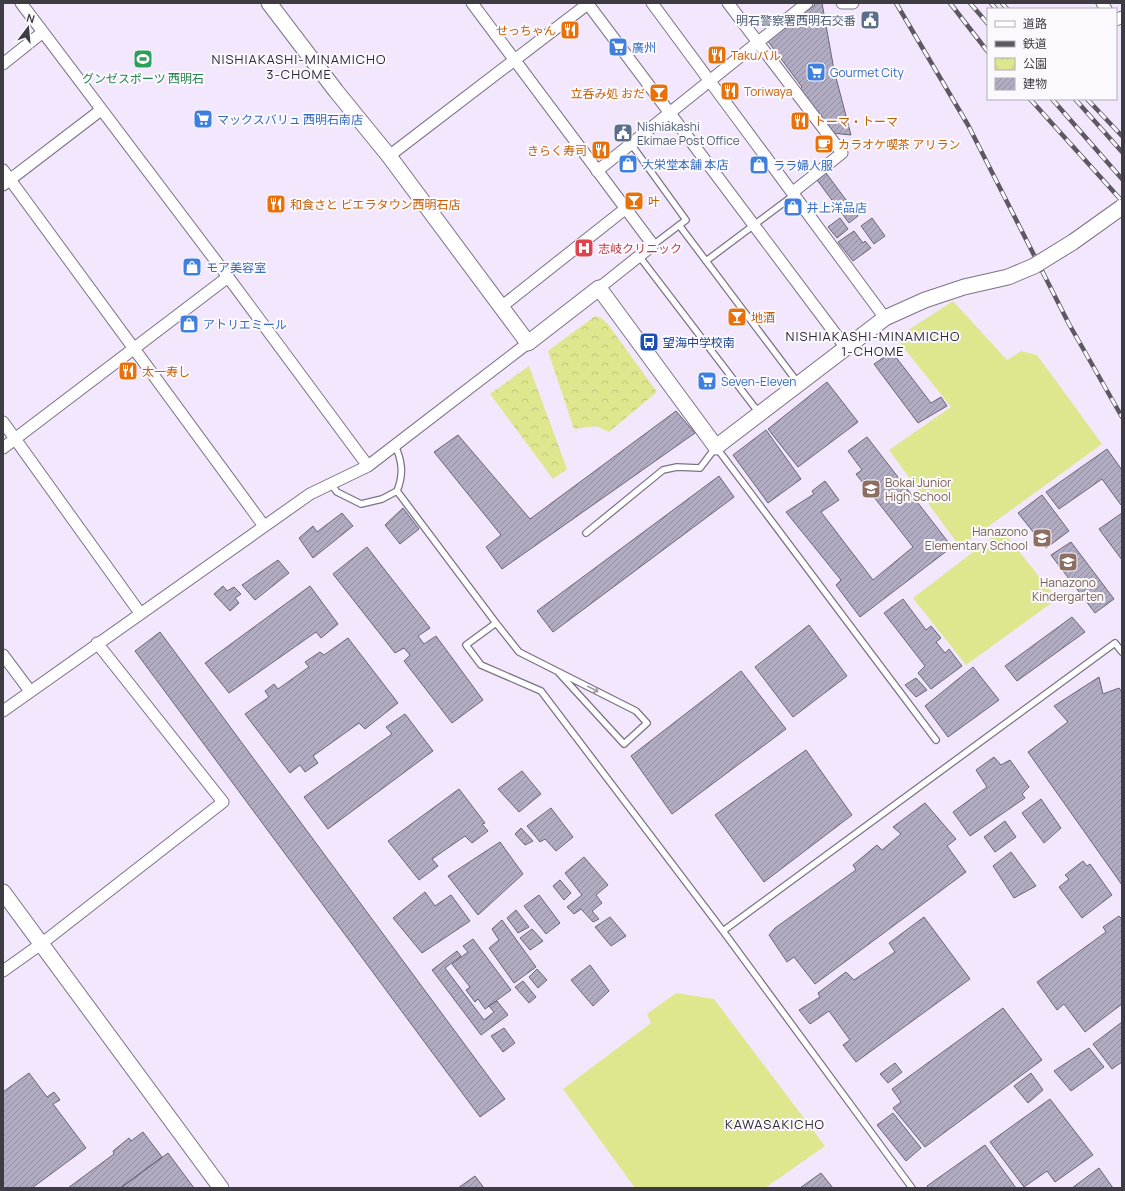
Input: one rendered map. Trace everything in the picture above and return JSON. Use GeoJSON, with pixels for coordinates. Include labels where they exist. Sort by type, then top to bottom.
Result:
{"type":"FeatureCollection","features":[{"type":"Feature","properties":{"kind":"street"},"geometry":{"type":"LineString","coordinates":[[22,3],[101,110],[228,276],[368,466]]}},
{"type":"Feature","properties":{"kind":"street"},"geometry":{"type":"LineString","coordinates":[[269,3],[336,91],[389,156],[528,343]]}},
{"type":"Feature","properties":{"kind":"street"},"geometry":{"type":"LineString","coordinates":[[3,711],[97,643],[310,494],[368,466],[652,245],[472,3]]}},
{"type":"Feature","properties":{"kind":"street"},"geometry":{"type":"LineString","coordinates":[[389,156],[589,3],[846,348]]}},
{"type":"Feature","properties":{"kind":"street"},"geometry":{"type":"LineString","coordinates":[[652,3],[885,318]]}},
{"type":"Feature","properties":{"kind":"street"},"geometry":{"type":"LineString","coordinates":[[728,3],[842,153],[793,193]]}},
{"type":"Feature","properties":{"kind":"street"},"geometry":{"type":"LineString","coordinates":[[597,171],[807,3]]}},
{"type":"Feature","properties":{"kind":"street"},"geometry":{"type":"LineString","coordinates":[[842,3],[853,3]]}},
{"type":"Feature","properties":{"kind":"street"},"geometry":{"type":"LineString","coordinates":[[3,64],[43,32]]}},
{"type":"Feature","properties":{"kind":"street"},"geometry":{"type":"LineString","coordinates":[[7,182],[101,110]]}},
{"type":"Feature","properties":{"kind":"street"},"geometry":{"type":"LineString","coordinates":[[3,170],[7,182],[133,348],[264,526]]}},
{"type":"Feature","properties":{"kind":"street"},"geometry":{"type":"LineString","coordinates":[[598,288],[716,446],[885,318],[925,300],[964,287],[1008,277],[1034,266],[1074,242],[1122,207]]}},
{"type":"Feature","properties":{"kind":"street"},"geometry":{"type":"LineString","coordinates":[[501,307],[626,209]]}},
{"type":"Feature","properties":{"kind":"street"},"geometry":{"type":"LineString","coordinates":[[3,448],[228,276]]}},
{"type":"Feature","properties":{"kind":"street"},"geometry":{"type":"LineString","coordinates":[[3,422],[140,613]]}},
{"type":"Feature","properties":{"kind":"street"},"geometry":{"type":"LineString","coordinates":[[3,971],[41,944],[223,802],[97,643]]}},
{"type":"Feature","properties":{"kind":"street"},"geometry":{"type":"LineString","coordinates":[[3,655],[30,691]]}},
{"type":"Feature","properties":{"kind":"street"},"geometry":{"type":"LineString","coordinates":[[3,892],[221,1188]]}},
{"type":"Feature","properties":{"kind":"lane"},"geometry":{"type":"LineString","coordinates":[[631,144],[686,220],[652,245]]}},
{"type":"Feature","properties":{"kind":"lane"},"geometry":{"type":"LineString","coordinates":[[706,261],[793,193]]}},
{"type":"Feature","properties":{"kind":"lane"},"geometry":{"type":"LineString","coordinates":[[678,225],[799,384]]}},
{"type":"Feature","properties":{"kind":"lane"},"geometry":{"type":"LineString","coordinates":[[639,256],[760,414]]}},
{"type":"Feature","properties":{"kind":"lane"},"geometry":{"type":"LineString","coordinates":[[332,484],[337,492],[361,504],[382,499],[397,491],[401,482],[402,471],[400,458],[395,445]]}},
{"type":"Feature","properties":{"kind":"lane"},"geometry":{"type":"LineString","coordinates":[[586,533],[663,470],[677,467],[700,468],[716,446],[936,740]]}},
{"type":"Feature","properties":{"kind":"lane"},"geometry":{"type":"LineString","coordinates":[[397,491],[496,624],[519,652],[636,711],[648,722],[624,744],[558,672]]}},
{"type":"Feature","properties":{"kind":"lane"},"geometry":{"type":"LineString","coordinates":[[496,624],[466,645],[481,665],[541,691],[723,931],[912,1188]]}},
{"type":"Feature","properties":{"kind":"lane"},"geometry":{"type":"LineString","coordinates":[[723,931],[1115,642],[1122,652]]}},
{"type":"Feature","properties":{"kind":"green space"},"geometry":{"type":"Polygon","coordinates":[[[953,301],[1007,360],[1021,351],[1037,355],[1102,444],[960,547],[889,450],[951,407],[896,338],[953,301]]]}},
{"type":"Feature","properties":{"kind":"green space"},"geometry":{"type":"Polygon","coordinates":[[[595,316],[601,318],[607,323],[657,392],[609,432],[596,426],[574,429],[548,351],[595,316]]]}},
{"type":"Feature","properties":{"kind":"green space"},"geometry":{"type":"Polygon","coordinates":[[[529,366],[567,469],[553,479],[490,394],[529,366]]]}},
{"type":"Feature","properties":{"kind":"green space"},"geometry":{"type":"Polygon","coordinates":[[[998,533],[1006,535],[1057,599],[966,665],[913,598],[998,533]]]}},
{"type":"Feature","properties":{"kind":"green space"},"geometry":{"type":"Polygon","coordinates":[[[676,993],[714,999],[825,1146],[765,1188],[635,1188],[563,1089],[651,1023],[647,1014],[676,993]]]}},
{"type":"Feature","properties":{"kind":"building"},"geometry":{"type":"Polygon","coordinates":[[[813,3],[822,3],[834,70],[851,135],[832,133],[799,90],[802,87],[767,40],[815,5],[813,3]]]}},
{"type":"Feature","properties":{"kind":"building"},"geometry":{"type":"Polygon","coordinates":[[[826,173],[858,216],[849,223],[817,180],[826,173]]]}},
{"type":"Feature","properties":{"kind":"building"},"geometry":{"type":"Polygon","coordinates":[[[840,218],[848,229],[837,238],[828,227],[840,218]]]}},
{"type":"Feature","properties":{"kind":"building"},"geometry":{"type":"Polygon","coordinates":[[[872,218],[885,236],[874,244],[861,226],[872,218]]]}},
{"type":"Feature","properties":{"kind":"building"},"geometry":{"type":"Polygon","coordinates":[[[854,231],[863,243],[865,241],[871,248],[853,261],[838,242],[854,231]]]}},
{"type":"Feature","properties":{"kind":"building"},"geometry":{"type":"Polygon","coordinates":[[[892,352],[931,403],[941,397],[947,406],[918,423],[874,364],[892,352]]]}},
{"type":"Feature","properties":{"kind":"building"},"geometry":{"type":"Polygon","coordinates":[[[827,382],[858,422],[798,467],[768,429],[827,382]]]}},
{"type":"Feature","properties":{"kind":"building"},"geometry":{"type":"Polygon","coordinates":[[[676,411],[695,433],[502,569],[486,547],[501,535],[434,452],[458,435],[530,519],[676,411]]]}},
{"type":"Feature","properties":{"kind":"building"},"geometry":{"type":"Polygon","coordinates":[[[766,430],[801,479],[768,503],[733,455],[766,430]]]}},
{"type":"Feature","properties":{"kind":"building"},"geometry":{"type":"Polygon","coordinates":[[[867,437],[952,547],[860,617],[836,585],[841,580],[786,512],[814,494],[812,491],[825,481],[839,500],[821,512],[873,580],[913,547],[856,474],[862,470],[848,451],[867,437]]]}},
{"type":"Feature","properties":{"kind":"building"},"geometry":{"type":"Polygon","coordinates":[[[1107,449],[1122,470],[1122,505],[1102,479],[1059,509],[1046,492],[1107,449]]]}},
{"type":"Feature","properties":{"kind":"building"},"geometry":{"type":"Polygon","coordinates":[[[719,476],[734,497],[553,632],[537,611],[719,476]]]}},
{"type":"Feature","properties":{"kind":"building"},"geometry":{"type":"Polygon","coordinates":[[[1042,495],[1069,531],[1046,548],[1018,513],[1042,495]]]}},
{"type":"Feature","properties":{"kind":"building"},"geometry":{"type":"Polygon","coordinates":[[[403,508],[419,529],[400,544],[385,525],[403,508]]]}},
{"type":"Feature","properties":{"kind":"building"},"geometry":{"type":"Polygon","coordinates":[[[342,513],[353,526],[313,558],[299,538],[313,526],[317,532],[342,513]]]}},
{"type":"Feature","properties":{"kind":"building"},"geometry":{"type":"Polygon","coordinates":[[[1122,513],[1122,560],[1099,529],[1122,513]]]}},
{"type":"Feature","properties":{"kind":"building"},"geometry":{"type":"Polygon","coordinates":[[[1071,542],[1114,599],[1095,613],[1051,555],[1071,542]]]}},
{"type":"Feature","properties":{"kind":"building"},"geometry":{"type":"Polygon","coordinates":[[[367,547],[430,628],[418,636],[424,644],[436,636],[483,700],[452,723],[404,661],[410,655],[404,648],[395,653],[333,574],[367,547]]]}},
{"type":"Feature","properties":{"kind":"building"},"geometry":{"type":"Polygon","coordinates":[[[278,560],[289,573],[255,600],[242,585],[278,560]]]}},
{"type":"Feature","properties":{"kind":"building"},"geometry":{"type":"Polygon","coordinates":[[[223,586],[227,591],[234,587],[241,594],[235,598],[239,603],[230,611],[214,594],[223,586]]]}},
{"type":"Feature","properties":{"kind":"building"},"geometry":{"type":"Polygon","coordinates":[[[310,586],[338,624],[321,638],[316,632],[229,693],[205,663],[310,586]]]}},
{"type":"Feature","properties":{"kind":"building"},"geometry":{"type":"Polygon","coordinates":[[[903,599],[926,630],[931,626],[941,638],[936,642],[945,653],[949,649],[962,666],[931,689],[918,673],[925,666],[884,613],[903,599]]]}},
{"type":"Feature","properties":{"kind":"building"},"geometry":{"type":"Polygon","coordinates":[[[1072,617],[1085,632],[1017,681],[1005,666],[1072,617]]]}},
{"type":"Feature","properties":{"kind":"building"},"geometry":{"type":"Polygon","coordinates":[[[809,625],[847,676],[793,717],[755,667],[809,625]]]}},
{"type":"Feature","properties":{"kind":"building"},"geometry":{"type":"Polygon","coordinates":[[[160,632],[505,1099],[480,1117],[135,651],[160,632]]]}},
{"type":"Feature","properties":{"kind":"building"},"geometry":{"type":"Polygon","coordinates":[[[348,638],[398,703],[365,729],[359,723],[313,756],[318,763],[305,772],[300,765],[290,773],[245,714],[269,697],[265,691],[274,684],[278,689],[309,667],[305,662],[320,652],[324,655],[348,638]]]}},
{"type":"Feature","properties":{"kind":"building"},"geometry":{"type":"Polygon","coordinates":[[[973,667],[999,700],[948,737],[925,706],[973,667]]]}},
{"type":"Feature","properties":{"kind":"building"},"geometry":{"type":"Polygon","coordinates":[[[741,671],[786,729],[672,814],[631,756],[741,671]]]}},
{"type":"Feature","properties":{"kind":"building"},"geometry":{"type":"Polygon","coordinates":[[[1099,677],[1103,694],[1119,688],[1122,692],[1122,885],[1028,752],[1068,722],[1054,706],[1099,677]]]}},
{"type":"Feature","properties":{"kind":"building"},"geometry":{"type":"Polygon","coordinates":[[[916,678],[927,690],[916,697],[905,685],[916,678]]]}},
{"type":"Feature","properties":{"kind":"building"},"geometry":{"type":"Polygon","coordinates":[[[405,714],[433,751],[328,829],[304,797],[392,734],[386,727],[405,714]]]}},
{"type":"Feature","properties":{"kind":"building"},"geometry":{"type":"Polygon","coordinates":[[[806,750],[852,815],[764,882],[715,815],[806,750]]]}},
{"type":"Feature","properties":{"kind":"building"},"geometry":{"type":"Polygon","coordinates":[[[994,757],[1001,765],[1010,760],[1029,787],[1022,794],[1025,798],[970,836],[953,812],[987,787],[976,770],[994,757]]]}},
{"type":"Feature","properties":{"kind":"building"},"geometry":{"type":"Polygon","coordinates":[[[522,771],[541,794],[519,812],[498,789],[522,771]]]}},
{"type":"Feature","properties":{"kind":"building"},"geometry":{"type":"Polygon","coordinates":[[[459,789],[485,823],[482,824],[488,831],[472,843],[465,836],[432,859],[438,866],[419,880],[388,841],[459,789]]]}},
{"type":"Feature","properties":{"kind":"building"},"geometry":{"type":"Polygon","coordinates":[[[1041,799],[1061,828],[1044,843],[1022,813],[1041,799]]]}},
{"type":"Feature","properties":{"kind":"building"},"geometry":{"type":"Polygon","coordinates":[[[925,803],[956,839],[947,846],[966,872],[815,984],[794,957],[787,962],[769,935],[775,928],[856,870],[853,865],[877,845],[882,850],[901,834],[893,827],[925,803]]]}},
{"type":"Feature","properties":{"kind":"building"},"geometry":{"type":"Polygon","coordinates":[[[551,808],[573,837],[556,851],[545,839],[540,842],[527,826],[551,808]]]}},
{"type":"Feature","properties":{"kind":"building"},"geometry":{"type":"Polygon","coordinates":[[[1005,821],[1016,837],[995,852],[984,837],[1005,821]]]}},
{"type":"Feature","properties":{"kind":"building"},"geometry":{"type":"Polygon","coordinates":[[[521,828],[533,841],[525,845],[515,834],[521,828]]]}},
{"type":"Feature","properties":{"kind":"building"},"geometry":{"type":"Polygon","coordinates":[[[500,842],[523,874],[478,915],[448,876],[500,842]]]}},
{"type":"Feature","properties":{"kind":"building"},"geometry":{"type":"Polygon","coordinates":[[[1011,852],[1036,886],[1014,898],[993,866],[1011,852]]]}},
{"type":"Feature","properties":{"kind":"building"},"geometry":{"type":"Polygon","coordinates":[[[584,857],[608,885],[596,895],[602,903],[592,911],[599,919],[593,922],[581,909],[574,914],[567,907],[582,895],[565,873],[584,857]]]}},
{"type":"Feature","properties":{"kind":"building"},"geometry":{"type":"Polygon","coordinates":[[[1083,861],[1087,866],[1090,864],[1112,895],[1082,918],[1059,887],[1069,879],[1065,875],[1083,861]]]}},
{"type":"Feature","properties":{"kind":"building"},"geometry":{"type":"Polygon","coordinates":[[[560,880],[571,893],[564,900],[553,886],[560,880]]]}},
{"type":"Feature","properties":{"kind":"building"},"geometry":{"type":"Polygon","coordinates":[[[425,892],[435,906],[451,895],[470,921],[422,953],[393,918],[425,892]]]}},
{"type":"Feature","properties":{"kind":"building"},"geometry":{"type":"Polygon","coordinates":[[[539,895],[560,923],[546,934],[524,906],[539,895]]]}},
{"type":"Feature","properties":{"kind":"building"},"geometry":{"type":"Polygon","coordinates":[[[516,910],[529,927],[518,933],[507,918],[516,910]]]}},
{"type":"Feature","properties":{"kind":"building"},"geometry":{"type":"Polygon","coordinates":[[[1119,916],[1122,919],[1122,1004],[1085,1032],[1064,1004],[1057,1010],[1037,982],[1106,932],[1103,927],[1119,916]]]}},
{"type":"Feature","properties":{"kind":"building"},"geometry":{"type":"Polygon","coordinates":[[[610,917],[626,936],[611,946],[595,927],[610,917]]]}},
{"type":"Feature","properties":{"kind":"building"},"geometry":{"type":"Polygon","coordinates":[[[924,917],[970,979],[856,1062],[843,1045],[850,1040],[829,1011],[810,1024],[799,1010],[820,997],[818,993],[846,972],[854,980],[895,952],[889,943],[924,917]]]}},
{"type":"Feature","properties":{"kind":"building"},"geometry":{"type":"Polygon","coordinates":[[[502,920],[536,967],[514,983],[489,948],[499,940],[492,929],[502,920]]]}},
{"type":"Feature","properties":{"kind":"building"},"geometry":{"type":"Polygon","coordinates":[[[532,929],[543,941],[530,950],[520,938],[532,929]]]}},
{"type":"Feature","properties":{"kind":"building"},"geometry":{"type":"Polygon","coordinates":[[[473,939],[511,990],[485,1009],[478,999],[475,1002],[466,990],[470,987],[452,964],[468,952],[463,946],[473,939]]]}},
{"type":"Feature","properties":{"kind":"building"},"geometry":{"type":"Polygon","coordinates":[[[457,951],[461,956],[445,968],[484,1020],[494,1012],[489,1006],[497,1001],[508,1015],[481,1035],[432,970],[457,951]]]}},
{"type":"Feature","properties":{"kind":"building"},"geometry":{"type":"Polygon","coordinates":[[[590,965],[609,991],[593,1006],[571,980],[590,965]]]}},
{"type":"Feature","properties":{"kind":"building"},"geometry":{"type":"Polygon","coordinates":[[[537,969],[547,980],[538,988],[529,977],[537,969]]]}},
{"type":"Feature","properties":{"kind":"building"},"geometry":{"type":"Polygon","coordinates":[[[523,981],[536,997],[529,1003],[515,987],[523,981]]]}},
{"type":"Feature","properties":{"kind":"building"},"geometry":{"type":"Polygon","coordinates":[[[1003,1008],[1042,1060],[925,1147],[893,1108],[901,1102],[892,1089],[1003,1008]]]}},
{"type":"Feature","properties":{"kind":"building"},"geometry":{"type":"Polygon","coordinates":[[[1122,1022],[1122,1062],[1112,1069],[1093,1044],[1122,1022]]]}},
{"type":"Feature","properties":{"kind":"building"},"geometry":{"type":"Polygon","coordinates":[[[504,1028],[515,1043],[503,1052],[491,1036],[504,1028]]]}},
{"type":"Feature","properties":{"kind":"building"},"geometry":{"type":"Polygon","coordinates":[[[1089,1048],[1104,1067],[1071,1091],[1054,1071],[1089,1048]]]}},
{"type":"Feature","properties":{"kind":"building"},"geometry":{"type":"Polygon","coordinates":[[[895,1063],[902,1072],[888,1083],[880,1074],[895,1063]]]}},
{"type":"Feature","properties":{"kind":"building"},"geometry":{"type":"Polygon","coordinates":[[[29,1073],[47,1097],[54,1092],[60,1100],[53,1104],[86,1148],[32,1188],[3,1188],[3,1092],[29,1073]]]}},
{"type":"Feature","properties":{"kind":"building"},"geometry":{"type":"Polygon","coordinates":[[[1031,1073],[1043,1090],[1028,1103],[1014,1086],[1031,1073]]]}},
{"type":"Feature","properties":{"kind":"building"},"geometry":{"type":"Polygon","coordinates":[[[1050,1099],[1093,1155],[1055,1182],[1047,1171],[1024,1187],[990,1142],[1050,1099]]]}},
{"type":"Feature","properties":{"kind":"building"},"geometry":{"type":"Polygon","coordinates":[[[893,1113],[921,1148],[906,1161],[877,1125],[893,1113]]]}},
{"type":"Feature","properties":{"kind":"building"},"geometry":{"type":"Polygon","coordinates":[[[143,1132],[162,1157],[120,1188],[68,1188],[114,1154],[113,1151],[129,1138],[131,1141],[143,1132]]]}},
{"type":"Feature","properties":{"kind":"building"},"geometry":{"type":"Polygon","coordinates":[[[985,1145],[1016,1188],[928,1188],[927,1186],[985,1145]]]}},
{"type":"Feature","properties":{"kind":"building"},"geometry":{"type":"Polygon","coordinates":[[[168,1153],[194,1188],[121,1188],[168,1153]]]}},
{"type":"Feature","properties":{"kind":"building"},"geometry":{"type":"Polygon","coordinates":[[[1099,1168],[1113,1188],[1072,1188],[1099,1168]]]}},
{"type":"Feature","properties":{"kind":"building"},"geometry":{"type":"Polygon","coordinates":[[[821,1173],[833,1188],[800,1188],[821,1173]]]}},
{"type":"Feature","properties":{"kind":"building"},"geometry":{"type":"Polygon","coordinates":[[[475,1176],[484,1188],[458,1188],[475,1176]]]}},
{"type":"Feature","properties":{"kind":"railway"},"geometry":{"type":"LineString","coordinates":[[896,3],[968,125],[1069,324],[1122,417]]}},
{"type":"Feature","properties":{"kind":"railway"},"geometry":{"type":"LineString","coordinates":[[950,3],[987,51]]}},
{"type":"Feature","properties":{"kind":"railway"},"geometry":{"type":"LineString","coordinates":[[970,3],[987,23]]}},
{"type":"Feature","properties":{"kind":"railway"},"geometry":{"type":"LineString","coordinates":[[991,3],[995,8]]}},
{"type":"Feature","properties":{"kind":"railway"},"geometry":{"type":"LineString","coordinates":[[1002,3],[1006,8]]}},
{"type":"Feature","properties":{"kind":"railway"},"geometry":{"type":"LineString","coordinates":[[1031,100],[1122,201]]}},
{"type":"Feature","properties":{"kind":"railway"},"geometry":{"type":"LineString","coordinates":[[1053,100],[1122,179]]}},
{"type":"Feature","properties":{"kind":"railway"},"geometry":{"type":"LineString","coordinates":[[1076,100],[1122,152]]}},
{"type":"Feature","properties":{"kind":"railway"},"geometry":{"type":"LineString","coordinates":[[1088,100],[1122,136]]}},
{"type":"Feature","properties":{"kind":"place","name":"明石警察署西明石交番"},"geometry":{"type":"Point","coordinates":[870,20]}},
{"type":"Feature","properties":{"kind":"place","name":"せっちゃん"},"geometry":{"type":"Point","coordinates":[570,30]}},
{"type":"Feature","properties":{"kind":"place","name":"廣州"},"geometry":{"type":"Point","coordinates":[618,47]}},
{"type":"Feature","properties":{"kind":"place","name":"Takuバル"},"geometry":{"type":"Point","coordinates":[717,55]}},
{"type":"Feature","properties":{"kind":"place","name":"グンゼスポーツ 西明石"},"geometry":{"type":"Point","coordinates":[143,59]}},
{"type":"Feature","properties":{"kind":"place","name":"Gourmet City"},"geometry":{"type":"Point","coordinates":[816,72]}},
{"type":"Feature","properties":{"kind":"place","name":"Toriwaya"},"geometry":{"type":"Point","coordinates":[730,91]}},
{"type":"Feature","properties":{"kind":"place","name":"立呑み処 おだ"},"geometry":{"type":"Point","coordinates":[659,93]}},
{"type":"Feature","properties":{"kind":"place","name":"マックスバリュ 西明石南店"},"geometry":{"type":"Point","coordinates":[203,119]}},
{"type":"Feature","properties":{"kind":"place","name":"トーマ・トーマ"},"geometry":{"type":"Point","coordinates":[800,121]}},
{"type":"Feature","properties":{"kind":"place","name":"Nishiakashi Ekimae Post Office"},"geometry":{"type":"Point","coordinates":[623,133]}},
{"type":"Feature","properties":{"kind":"place","name":"カラオケ喫茶 アリラン"},"geometry":{"type":"Point","coordinates":[824,144]}},
{"type":"Feature","properties":{"kind":"place","name":"きらく寿司"},"geometry":{"type":"Point","coordinates":[601,150]}},
{"type":"Feature","properties":{"kind":"place","name":"大栄堂本舗 本店"},"geometry":{"type":"Point","coordinates":[628,164]}},
{"type":"Feature","properties":{"kind":"place","name":"ララ婦人服"},"geometry":{"type":"Point","coordinates":[759,165]}},
{"type":"Feature","properties":{"kind":"place","name":"叶"},"geometry":{"type":"Point","coordinates":[634,201]}},
{"type":"Feature","properties":{"kind":"place","name":"和食さと ビエラタウン西明石店"},"geometry":{"type":"Point","coordinates":[276,204]}},
{"type":"Feature","properties":{"kind":"place","name":"井上洋品店"},"geometry":{"type":"Point","coordinates":[793,207]}},
{"type":"Feature","properties":{"kind":"place","name":"志岐クリニック"},"geometry":{"type":"Point","coordinates":[584,248]}},
{"type":"Feature","properties":{"kind":"place","name":"モア美容室"},"geometry":{"type":"Point","coordinates":[192,267]}},
{"type":"Feature","properties":{"kind":"place","name":"地酒"},"geometry":{"type":"Point","coordinates":[737,317]}},
{"type":"Feature","properties":{"kind":"place","name":"アトリエミール"},"geometry":{"type":"Point","coordinates":[189,324]}},
{"type":"Feature","properties":{"kind":"place","name":"望海中学校南"},"geometry":{"type":"Point","coordinates":[649,342]}},
{"type":"Feature","properties":{"kind":"place","name":"太一寿し"},"geometry":{"type":"Point","coordinates":[128,371]}},
{"type":"Feature","properties":{"kind":"place","name":"Seven-Eleven"},"geometry":{"type":"Point","coordinates":[707,381]}},
{"type":"Feature","properties":{"kind":"place","name":"Bokai Junior High School"},"geometry":{"type":"Point","coordinates":[871,489]}},
{"type":"Feature","properties":{"kind":"place","name":"Hanazono Elementary School"},"geometry":{"type":"Point","coordinates":[1042,538]}},
{"type":"Feature","properties":{"kind":"place","name":"Hanazono Kindergarten"},"geometry":{"type":"Point","coordinates":[1068,562]}},
{"type":"Feature","properties":{"kind":"district","name":"NISHIAKASHI-MINAMICHO 3-CHOME"},"geometry":{"type":"Point","coordinates":[299,66]}},
{"type":"Feature","properties":{"kind":"district","name":"NISHIAKASHI-MINAMICHO 1-CHOME"},"geometry":{"type":"Point","coordinates":[873,344]}},
{"type":"Feature","properties":{"kind":"district","name":"KAWASAKICHO"},"geometry":{"type":"Point","coordinates":[775,1124]}}]}
